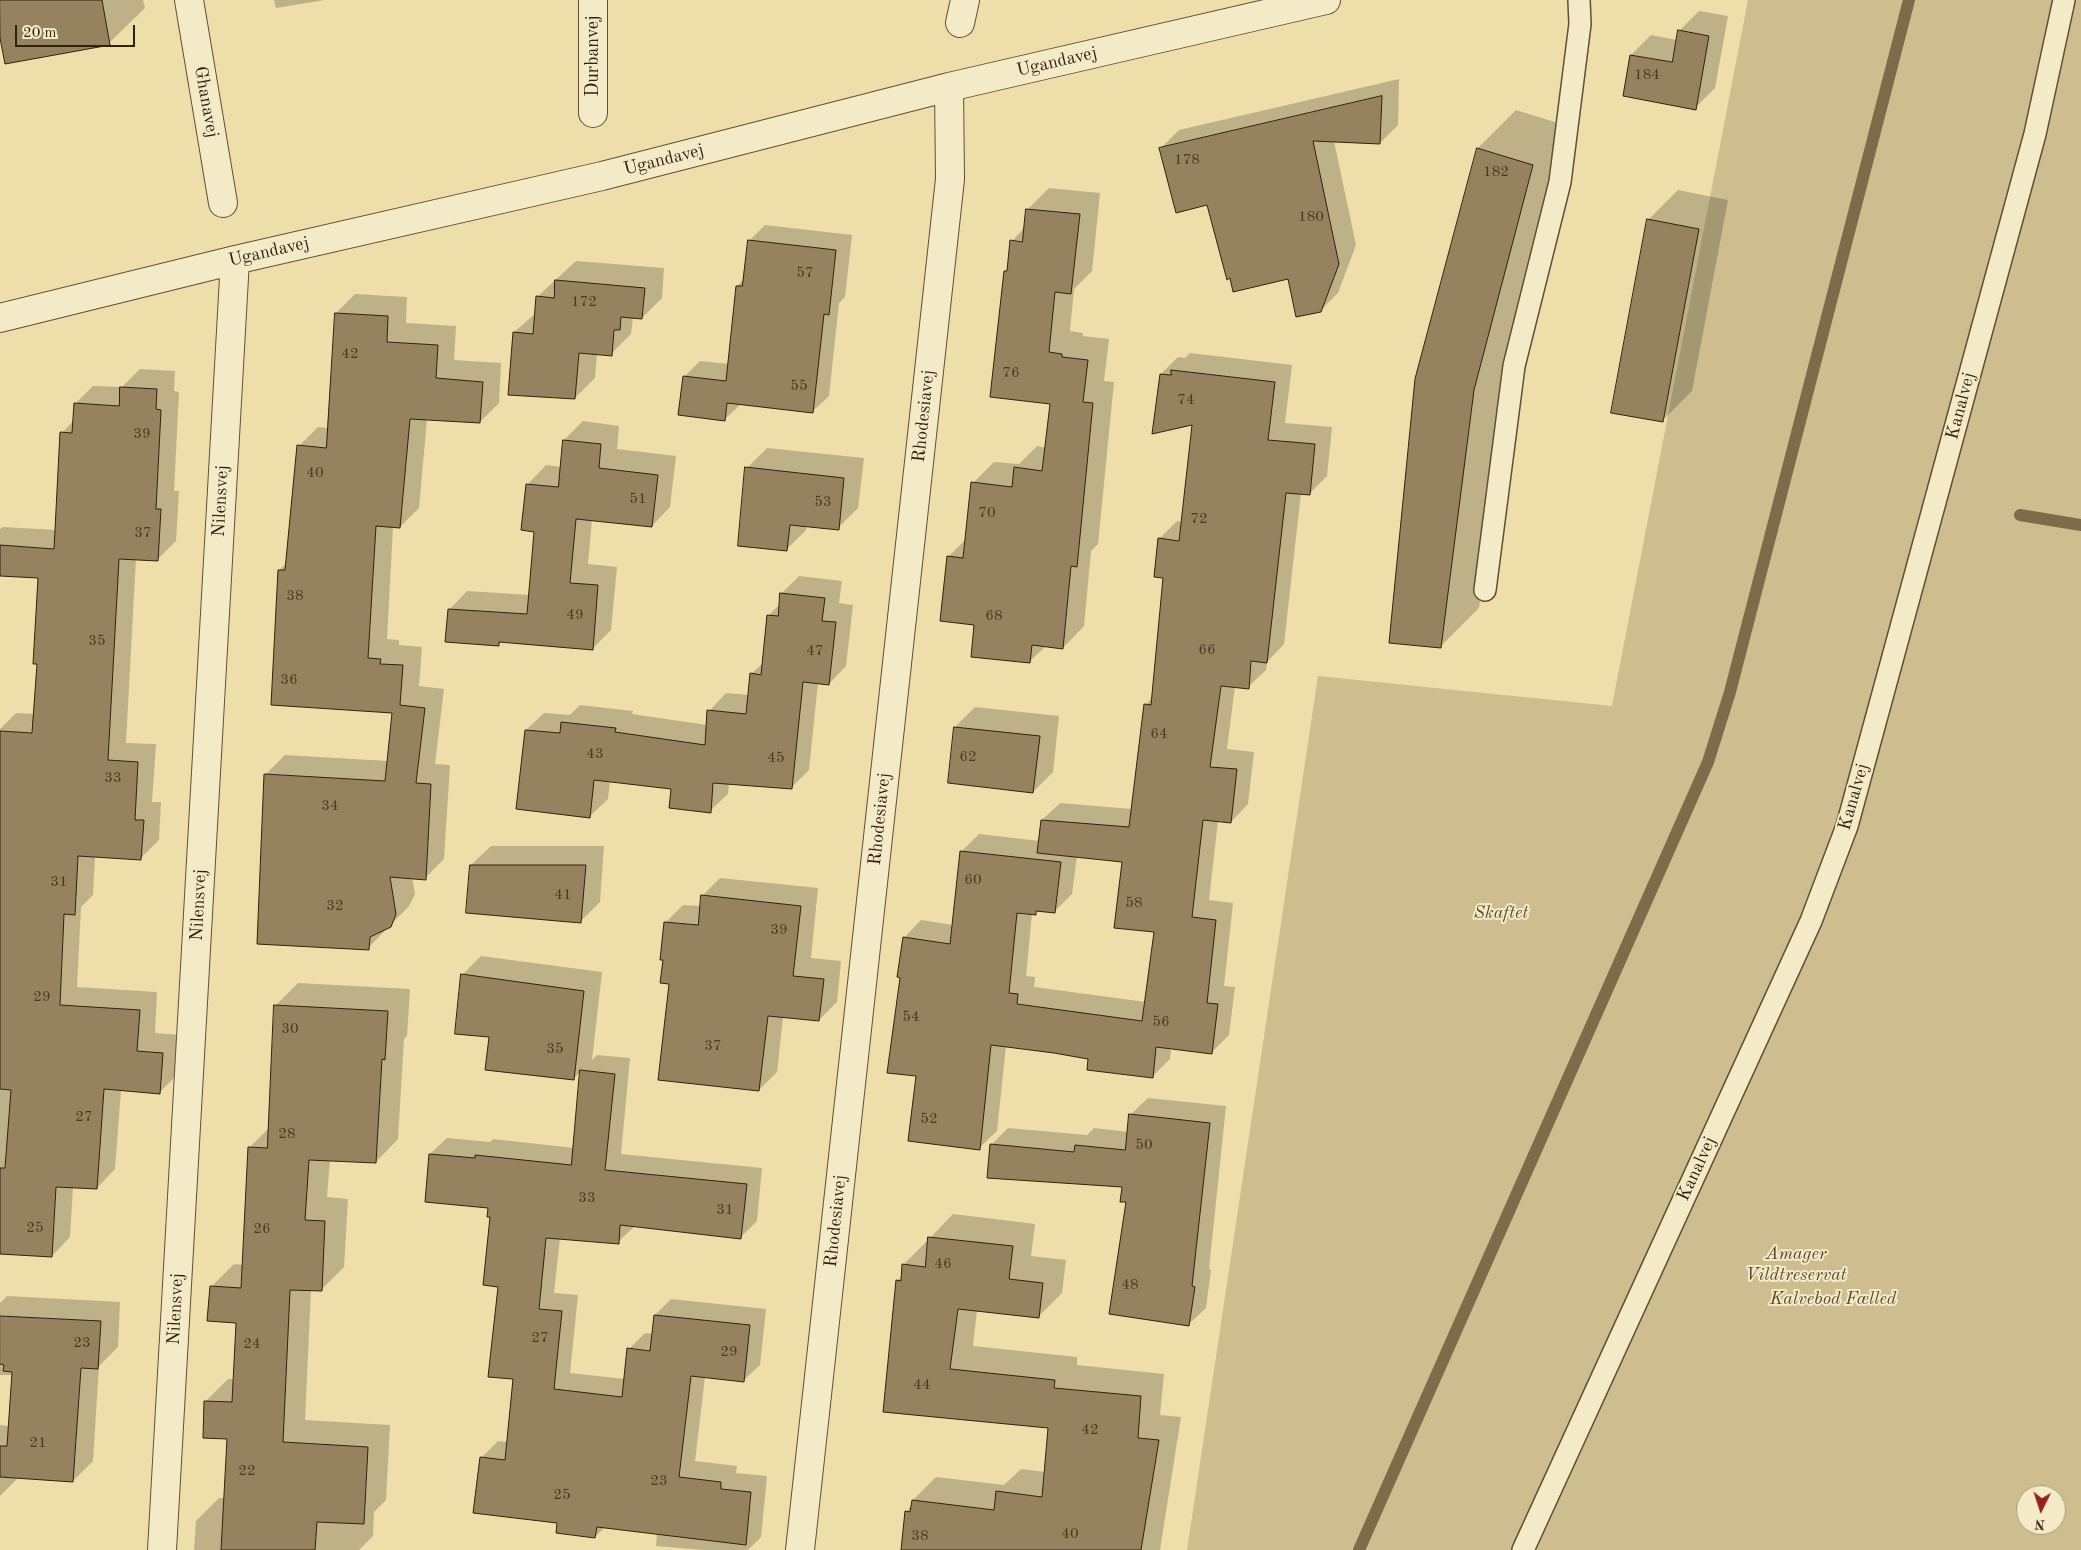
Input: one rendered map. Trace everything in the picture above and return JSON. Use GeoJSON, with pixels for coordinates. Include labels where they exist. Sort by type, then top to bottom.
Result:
{"type":"FeatureCollection","features":[{"type":"Feature","properties":{"kind":"street","name":"Ghanavej"},"geometry":{"type":"LineString","coordinates":[[189,0],[223,203]]}},
{"type":"Feature","properties":{"kind":"street","name":"Durbanvej"},"geometry":{"type":"LineString","coordinates":[[593,0],[593,113]]}},
{"type":"Feature","properties":{"kind":"street","name":"Ugandavej"},"geometry":{"type":"LineString","coordinates":[[0,318],[235,260],[602,176],[949,87],[1326,0]]}},
{"type":"Feature","properties":{"kind":"street","name":"Rhodesiavej"},"geometry":{"type":"LineString","coordinates":[[800,1550],[950,179],[949,87]]}},
{"type":"Feature","properties":{"kind":"street","name":"Nilensvej"},"geometry":{"type":"LineString","coordinates":[[162,1550],[235,260]]}},
{"type":"Feature","properties":{"kind":"lane"},"geometry":{"type":"LineString","coordinates":[[1485,590],[1514,366],[1560,182],[1580,24],[1579,0]]}},
{"type":"Feature","properties":{"kind":"lane","name":"Kanalvej"},"geometry":{"type":"LineString","coordinates":[[1523,1550],[1811,920],[1847,826],[2035,134],[2064,0]]}},
{"type":"Feature","properties":{"kind":"green space","name":"Amager Vildtreservat"},"geometry":{"type":"Polygon","coordinates":[[[1748,0],[2081,0],[2081,1550],[1187,1550],[1318,676],[1612,706],[1748,0]]]}},
{"type":"Feature","properties":{"kind":"building"},"geometry":{"type":"Polygon","coordinates":[[[0,0],[102,0],[110,45],[5,64],[0,38],[0,0]]]}},
{"type":"Feature","properties":{"kind":"building"},"geometry":{"type":"Polygon","coordinates":[[[1678,30],[1709,36],[1696,110],[1623,96],[1630,55],[1672,62],[1678,30]]]}},
{"type":"Feature","properties":{"kind":"building"},"geometry":{"type":"Polygon","coordinates":[[[1382,96],[1380,144],[1313,141],[1339,264],[1321,312],[1296,317],[1288,279],[1233,292],[1230,278],[1227,280],[1207,205],[1176,213],[1159,148],[1382,96]]]}},
{"type":"Feature","properties":{"kind":"building"},"geometry":{"type":"Polygon","coordinates":[[[1477,148],[1533,165],[1474,390],[1441,648],[1389,643],[1415,379],[1477,148]]]}},
{"type":"Feature","properties":{"kind":"building"},"geometry":{"type":"Polygon","coordinates":[[[1026,209],[1080,214],[1071,294],[1055,292],[1049,352],[1062,354],[1062,357],[1088,360],[1083,402],[1093,403],[1077,567],[1071,566],[1063,649],[1032,645],[1030,663],[971,657],[974,625],[940,621],[947,556],[963,558],[971,482],[1012,487],[1014,467],[1042,471],[1050,404],[990,397],[1004,271],[1007,271],[1010,240],[1022,242],[1026,209]]]}},
{"type":"Feature","properties":{"kind":"building"},"geometry":{"type":"Polygon","coordinates":[[[1647,219],[1699,229],[1663,422],[1611,413],[1647,219]]]}},
{"type":"Feature","properties":{"kind":"building"},"geometry":{"type":"Polygon","coordinates":[[[748,240],[836,250],[829,315],[824,314],[813,413],[727,403],[725,421],[678,415],[683,376],[726,381],[736,286],[742,286],[748,240]]]}},
{"type":"Feature","properties":{"kind":"building"},"geometry":{"type":"Polygon","coordinates":[[[555,280],[645,288],[642,319],[621,317],[620,330],[614,330],[612,356],[579,353],[575,399],[508,395],[513,332],[533,334],[536,296],[554,298],[555,280]]]}},
{"type":"Feature","properties":{"kind":"building"},"geometry":{"type":"Polygon","coordinates":[[[335,313],[388,316],[387,342],[438,345],[436,378],[483,382],[480,423],[410,419],[400,528],[376,526],[368,658],[381,659],[380,664],[403,665],[400,705],[425,708],[416,783],[431,784],[426,880],[390,877],[396,914],[391,927],[370,937],[369,950],[257,944],[264,774],[385,781],[392,713],[271,705],[278,570],[285,570],[297,445],[326,448],[335,313]]]}},
{"type":"Feature","properties":{"kind":"building"},"geometry":{"type":"Polygon","coordinates":[[[1171,370],[1275,382],[1268,440],[1315,444],[1310,495],[1286,493],[1267,663],[1251,661],[1249,689],[1221,686],[1210,767],[1237,769],[1231,823],[1203,820],[1192,917],[1216,920],[1207,1003],[1218,1004],[1212,1054],[1156,1047],[1153,1078],[1087,1070],[1088,1059],[991,1045],[980,1150],[908,1141],[916,1076],[887,1073],[900,978],[897,977],[903,937],[950,944],[960,851],[1061,862],[1055,913],[1036,911],[1036,915],[1017,913],[1009,993],[1018,994],[1017,1004],[1142,1021],[1154,932],[1114,928],[1122,862],[1037,853],[1041,820],[1129,827],[1144,704],[1151,705],[1163,578],[1154,577],[1158,538],[1179,541],[1192,425],[1152,434],[1160,374],[1171,375],[1171,370]]]}},
{"type":"Feature","properties":{"kind":"building"},"geometry":{"type":"Polygon","coordinates":[[[120,387],[157,389],[156,409],[161,410],[156,509],[161,509],[158,561],[119,559],[108,760],[138,762],[135,820],[144,820],[141,860],[78,856],[75,915],[64,914],[60,1005],[140,1010],[137,1051],[163,1053],[160,1094],[104,1089],[97,1189],[56,1187],[52,1257],[0,1254],[0,1168],[5,1168],[11,1090],[0,1089],[0,731],[32,733],[37,664],[33,664],[38,578],[0,576],[0,545],[54,549],[60,432],[72,433],[74,403],[119,406],[120,387]]]}},
{"type":"Feature","properties":{"kind":"building"},"geometry":{"type":"Polygon","coordinates":[[[563,440],[601,444],[599,468],[658,475],[652,527],[576,519],[570,583],[598,585],[593,650],[499,642],[499,646],[445,642],[448,609],[527,614],[534,532],[521,530],[526,484],[558,487],[563,440]]]}},
{"type":"Feature","properties":{"kind":"building"},"geometry":{"type":"Polygon","coordinates":[[[745,467],[844,478],[839,530],[790,525],[787,551],[738,546],[745,467]]]}},
{"type":"Feature","properties":{"kind":"building"},"geometry":{"type":"Polygon","coordinates":[[[780,593],[825,598],[822,621],[836,622],[829,685],[803,682],[792,789],[713,783],[711,813],[669,808],[671,789],[594,780],[590,818],[516,809],[525,730],[560,733],[561,722],[616,728],[615,732],[705,745],[707,710],[746,714],[750,673],[761,675],[767,615],[778,616],[780,593]]]}},
{"type":"Feature","properties":{"kind":"building"},"geometry":{"type":"Polygon","coordinates":[[[954,727],[1040,736],[1033,793],[948,783],[954,727]]]}},
{"type":"Feature","properties":{"kind":"building"},"geometry":{"type":"Polygon","coordinates":[[[470,865],[586,865],[581,923],[466,913],[470,865]]]}},
{"type":"Feature","properties":{"kind":"building"},"geometry":{"type":"Polygon","coordinates":[[[701,895],[801,906],[793,976],[824,979],[819,1021],[768,1016],[759,1091],[658,1080],[669,984],[660,983],[663,960],[660,960],[664,922],[698,925],[701,895]]]}},
{"type":"Feature","properties":{"kind":"building"},"geometry":{"type":"Polygon","coordinates":[[[461,974],[584,991],[574,1080],[485,1070],[489,1037],[455,1034],[461,974]]]}},
{"type":"Feature","properties":{"kind":"building"},"geometry":{"type":"Polygon","coordinates":[[[274,1005],[388,1011],[385,1060],[382,1059],[376,1163],[309,1160],[305,1220],[325,1221],[322,1291],[290,1290],[283,1442],[368,1447],[364,1524],[317,1522],[315,1550],[221,1550],[227,1439],[203,1438],[204,1401],[232,1402],[236,1323],[207,1321],[210,1286],[241,1288],[248,1147],[267,1148],[274,1005]]]}},
{"type":"Feature","properties":{"kind":"building"},"geometry":{"type":"Polygon","coordinates":[[[580,1070],[615,1074],[605,1170],[747,1184],[741,1239],[620,1225],[619,1244],[546,1238],[539,1309],[562,1311],[554,1389],[622,1397],[627,1348],[650,1351],[654,1315],[750,1325],[744,1382],[691,1376],[679,1477],[721,1482],[721,1489],[751,1492],[746,1545],[597,1527],[595,1538],[556,1533],[557,1523],[473,1513],[480,1457],[505,1460],[513,1379],[488,1377],[498,1287],[483,1285],[490,1217],[487,1217],[488,1208],[425,1202],[429,1154],[475,1158],[475,1155],[571,1165],[580,1070]]]}},
{"type":"Feature","properties":{"kind":"building"},"geometry":{"type":"Polygon","coordinates":[[[1129,1114],[1210,1123],[1192,1286],[1195,1287],[1189,1326],[1109,1314],[1126,1202],[1120,1202],[1122,1187],[987,1178],[990,1144],[1074,1152],[1075,1145],[1125,1150],[1129,1114]]]}},
{"type":"Feature","properties":{"kind":"building"},"geometry":{"type":"Polygon","coordinates":[[[928,1237],[1013,1246],[1009,1279],[1043,1283],[1039,1318],[958,1309],[950,1369],[1055,1380],[1054,1388],[1141,1396],[1138,1438],[1159,1440],[1141,1550],[901,1550],[905,1511],[910,1512],[912,1500],[994,1510],[996,1491],[1042,1497],[1048,1428],[883,1412],[896,1280],[901,1281],[902,1264],[925,1267],[928,1237]]]}},
{"type":"Feature","properties":{"kind":"building"},"geometry":{"type":"Polygon","coordinates":[[[0,1316],[101,1321],[98,1369],[81,1368],[73,1482],[0,1477],[0,1446],[7,1446],[12,1372],[3,1371],[4,1365],[0,1364],[0,1316]]]}},
{"type":"Feature","properties":{"kind":"waterway"},"geometry":{"type":"LineString","coordinates":[[1359,1550],[1708,762],[1730,692],[1909,0]]}},
{"type":"Feature","properties":{"kind":"waterway"},"geometry":{"type":"LineString","coordinates":[[2020,515],[2081,525]]}},
{"type":"Feature","properties":{"kind":"park label","name":"Skaftet"},"geometry":{"type":"Point","coordinates":[1501,913]}},
{"type":"Feature","properties":{"kind":"park label","name":"Kalvebod Fælled"},"geometry":{"type":"Point","coordinates":[1833,1299]}}]}
